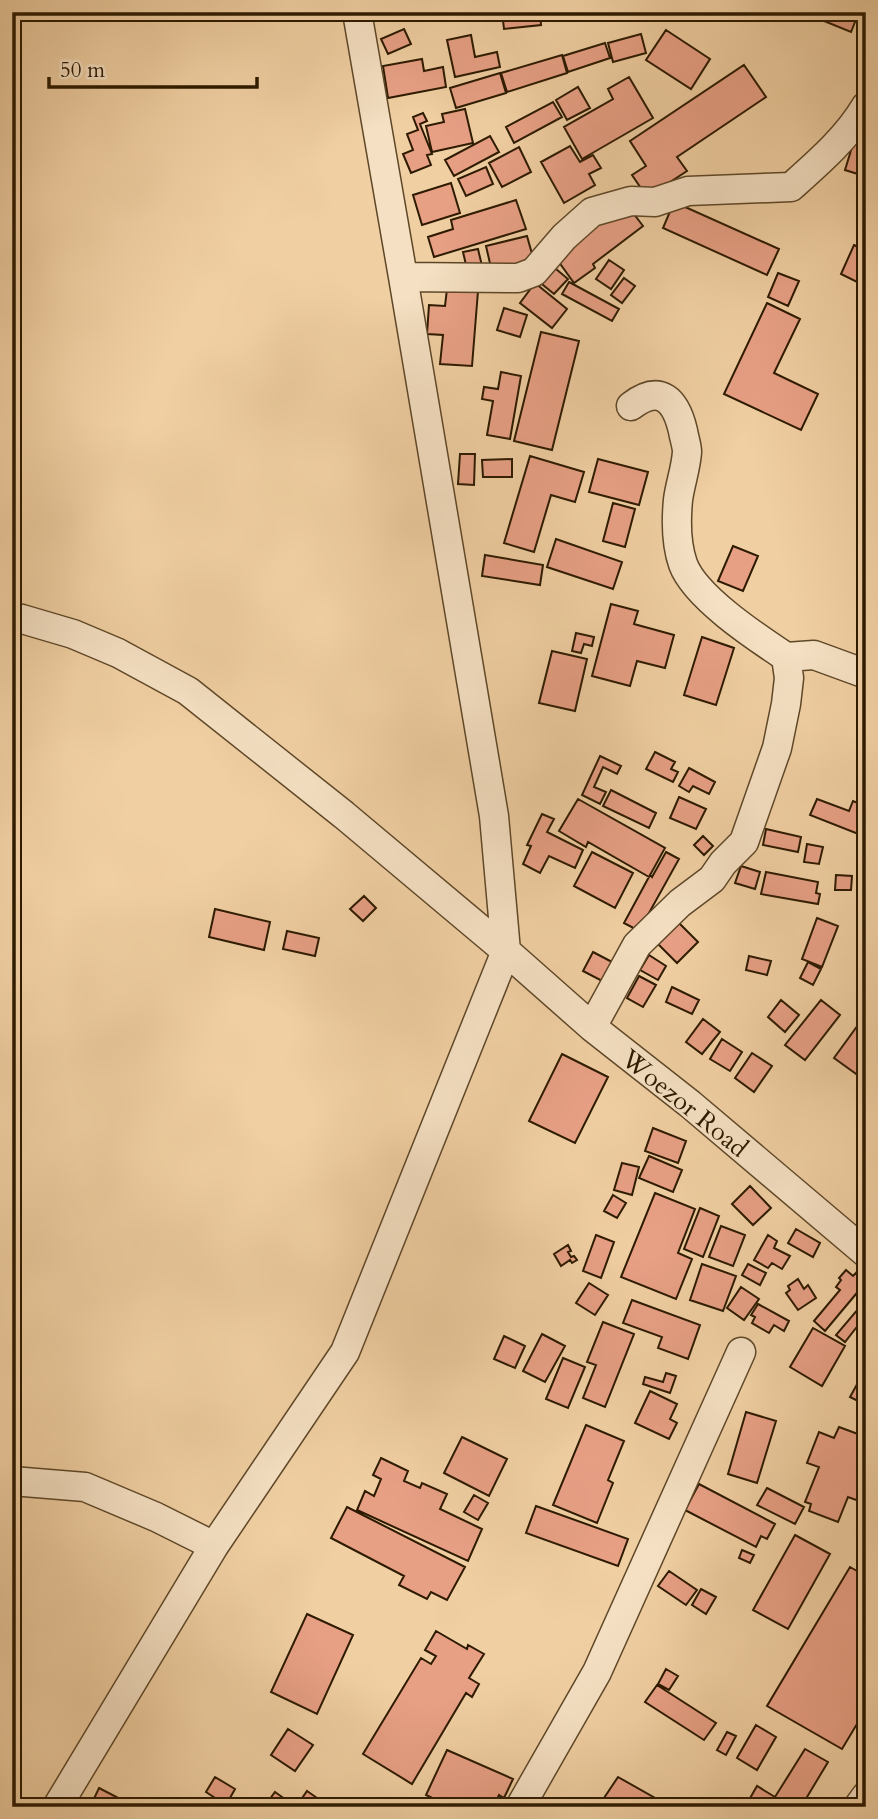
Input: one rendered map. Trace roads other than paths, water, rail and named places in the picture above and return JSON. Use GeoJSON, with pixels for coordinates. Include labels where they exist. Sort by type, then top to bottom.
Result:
{"type":"FeatureCollection","features":[{"type":"Feature","properties":{"kind":"street"},"geometry":{"type":"LineString","coordinates":[[57,1807],[214,1546],[345,1352],[506,951],[494,816],[357,12]]}},
{"type":"Feature","properties":{"kind":"street"},"geometry":{"type":"LineString","coordinates":[[403,277],[518,278],[534,272],[564,237],[592,212],[631,201],[655,202],[688,191],[791,187],[839,142],[866,106]]}},
{"type":"Feature","properties":{"kind":"street"},"geometry":{"type":"LineString","coordinates":[[631,406],[640,399],[660,396],[671,402],[681,424],[687,450],[678,499],[677,540],[684,566],[699,588],[722,611],[786,657],[814,655],[866,674]]}},
{"type":"Feature","properties":{"kind":"street","name":"Woezor Road"},"geometry":{"type":"LineString","coordinates":[[12,617],[73,634],[118,653],[188,691],[344,815],[592,1027],[690,1104],[866,1253]]}},
{"type":"Feature","properties":{"kind":"street"},"geometry":{"type":"LineString","coordinates":[[592,1027],[637,944],[680,903],[712,879],[723,863],[744,842],[777,748],[789,678],[786,657]]}},
{"type":"Feature","properties":{"kind":"street"},"geometry":{"type":"LineString","coordinates":[[520,1807],[597,1672],[741,1352]]}},
{"type":"Feature","properties":{"kind":"street"},"geometry":{"type":"LineString","coordinates":[[12,1481],[85,1488],[156,1517],[214,1546]]}},
{"type":"Feature","properties":{"kind":"street"},"geometry":{"type":"LineString","coordinates":[[858,1807],[866,1796]]}}]}
